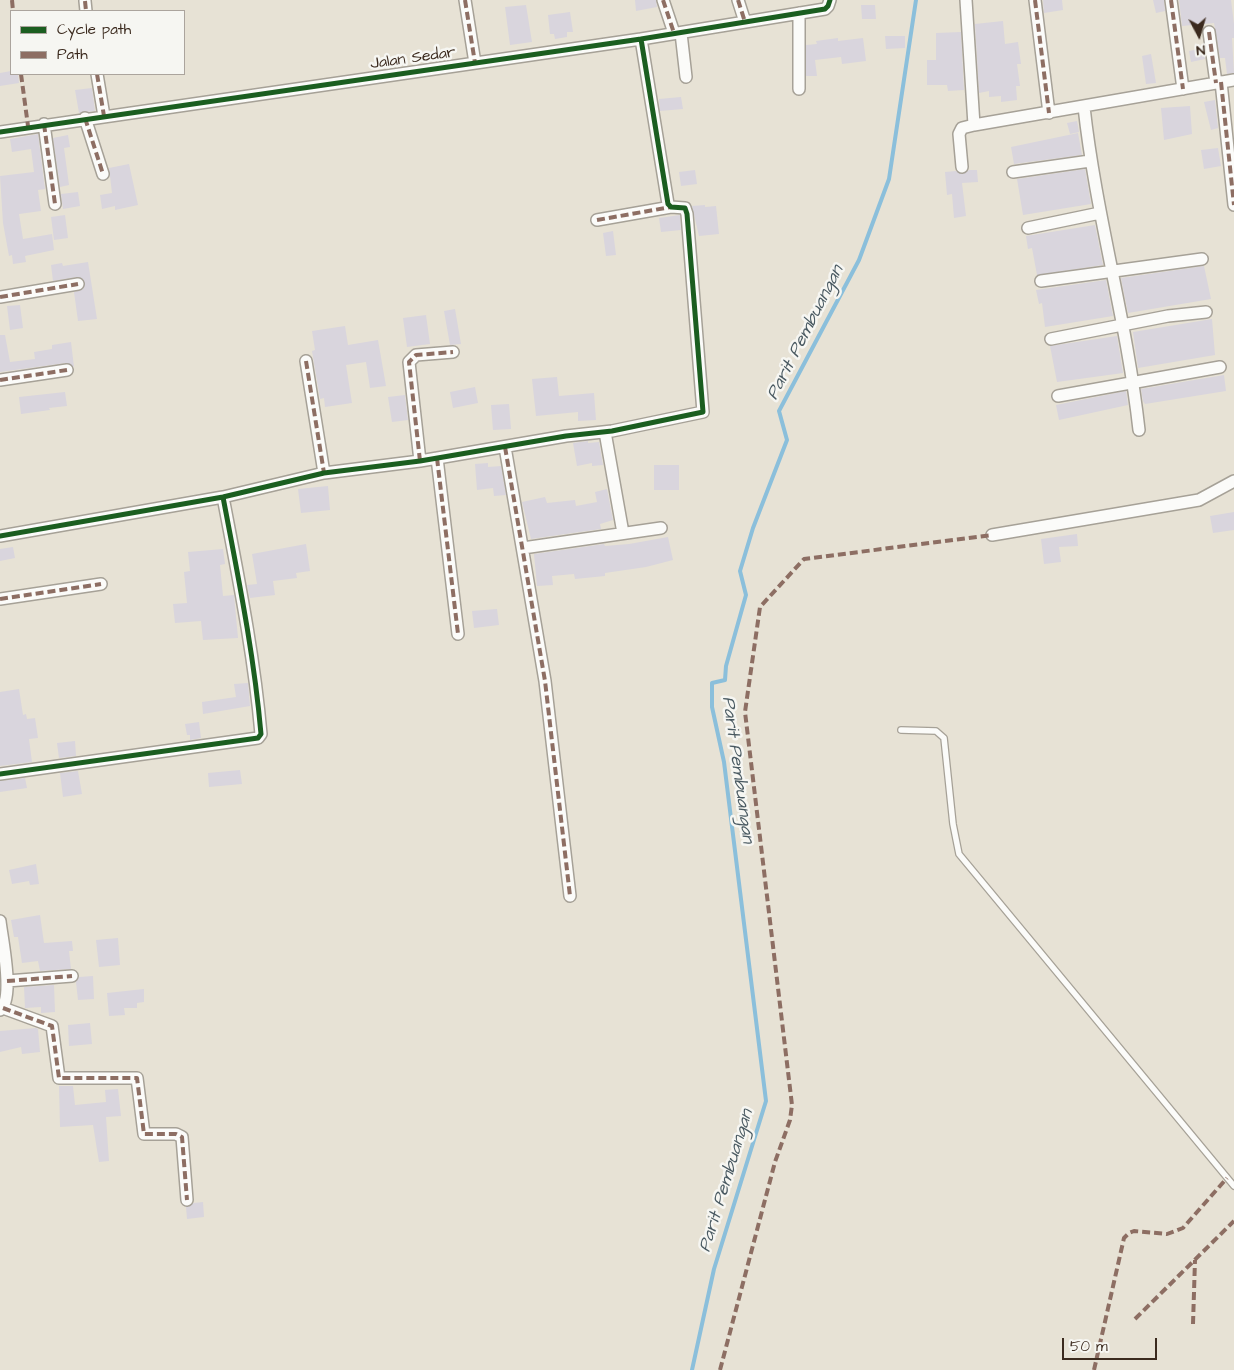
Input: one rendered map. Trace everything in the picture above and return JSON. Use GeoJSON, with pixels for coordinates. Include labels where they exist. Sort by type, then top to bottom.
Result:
{"type":"FeatureCollection","features":[{"type":"Feature","properties":{"kind":"street"},"geometry":{"type":"LineString","coordinates":[[465,0],[475,63]]}},
{"type":"Feature","properties":{"kind":"street"},"geometry":{"type":"LineString","coordinates":[[663,0],[678,33],[686,77]]}},
{"type":"Feature","properties":{"kind":"street"},"geometry":{"type":"LineString","coordinates":[[738,0],[745,22]]}},
{"type":"Feature","properties":{"kind":"street"},"geometry":{"type":"LineString","coordinates":[[966,0],[974,125]]}},
{"type":"Feature","properties":{"kind":"street"},"geometry":{"type":"LineString","coordinates":[[1035,0],[1049,113]]}},
{"type":"Feature","properties":{"kind":"street"},"geometry":{"type":"LineString","coordinates":[[1171,0],[1182,89]]}},
{"type":"Feature","properties":{"kind":"street","name":"Jalan Sedar"},"geometry":{"type":"LineString","coordinates":[[0,132],[44,124],[640,39],[824,9],[829,3]]}},
{"type":"Feature","properties":{"kind":"street"},"geometry":{"type":"LineString","coordinates":[[799,13],[799,89]]}},
{"type":"Feature","properties":{"kind":"street"},"geometry":{"type":"LineString","coordinates":[[1209,32],[1218,82],[1234,204]]}},
{"type":"Feature","properties":{"kind":"street"},"geometry":{"type":"LineString","coordinates":[[640,39],[668,204],[671,207]]}},
{"type":"Feature","properties":{"kind":"street"},"geometry":{"type":"LineString","coordinates":[[97,75],[104,116]]}},
{"type":"Feature","properties":{"kind":"street"},"geometry":{"type":"LineString","coordinates":[[962,167],[959,134],[962,128],[1084,108],[1234,80]]}},
{"type":"Feature","properties":{"kind":"street"},"geometry":{"type":"LineString","coordinates":[[1084,108],[1090,161],[1133,381],[1139,430]]}},
{"type":"Feature","properties":{"kind":"street"},"geometry":{"type":"LineString","coordinates":[[86,118],[103,174]]}},
{"type":"Feature","properties":{"kind":"street"},"geometry":{"type":"LineString","coordinates":[[44,124],[54,204]]}},
{"type":"Feature","properties":{"kind":"street"},"geometry":{"type":"LineString","coordinates":[[1013,172],[1090,161]]}},
{"type":"Feature","properties":{"kind":"street"},"geometry":{"type":"LineString","coordinates":[[0,536],[223,497],[324,473],[420,461],[605,432],[703,412],[685,208],[671,207],[597,220]]}},
{"type":"Feature","properties":{"kind":"street"},"geometry":{"type":"LineString","coordinates":[[1028,228],[1100,213]]}},
{"type":"Feature","properties":{"kind":"street"},"geometry":{"type":"LineString","coordinates":[[1041,281],[1202,259]]}},
{"type":"Feature","properties":{"kind":"street"},"geometry":{"type":"LineString","coordinates":[[0,297],[78,284]]}},
{"type":"Feature","properties":{"kind":"street"},"geometry":{"type":"LineString","coordinates":[[1051,339],[1122,324],[1206,312]]}},
{"type":"Feature","properties":{"kind":"street"},"geometry":{"type":"LineString","coordinates":[[420,461],[408,362],[416,355],[453,352]]}},
{"type":"Feature","properties":{"kind":"street"},"geometry":{"type":"LineString","coordinates":[[306,361],[324,473]]}},
{"type":"Feature","properties":{"kind":"street"},"geometry":{"type":"LineString","coordinates":[[1058,396],[1133,381],[1220,367]]}},
{"type":"Feature","properties":{"kind":"street"},"geometry":{"type":"LineString","coordinates":[[0,380],[67,370]]}},
{"type":"Feature","properties":{"kind":"street"},"geometry":{"type":"LineString","coordinates":[[605,432],[624,533]]}},
{"type":"Feature","properties":{"kind":"street"},"geometry":{"type":"LineString","coordinates":[[505,447],[549,714],[570,896]]}},
{"type":"Feature","properties":{"kind":"street"},"geometry":{"type":"LineString","coordinates":[[437,458],[458,634]]}},
{"type":"Feature","properties":{"kind":"street"},"geometry":{"type":"LineString","coordinates":[[992,535],[1199,500],[1234,481]]}},
{"type":"Feature","properties":{"kind":"street"},"geometry":{"type":"LineString","coordinates":[[0,774],[258,738],[261,734],[257,693],[244,606],[223,497]]}},
{"type":"Feature","properties":{"kind":"street"},"geometry":{"type":"LineString","coordinates":[[523,548],[661,528]]}},
{"type":"Feature","properties":{"kind":"street"},"geometry":{"type":"LineString","coordinates":[[0,599],[101,584]]}},
{"type":"Feature","properties":{"kind":"street"},"geometry":{"type":"LineString","coordinates":[[0,921],[7,981],[6,1002],[1,1009],[52,1026],[58,1076],[62,1080],[137,1078],[144,1134],[176,1134],[182,1138],[187,1200]]}},
{"type":"Feature","properties":{"kind":"street"},"geometry":{"type":"LineString","coordinates":[[7,981],[72,976]]}},
{"type":"Feature","properties":{"kind":"lane"},"geometry":{"type":"LineString","coordinates":[[901,730],[936,732],[944,738],[953,824],[959,854],[1234,1186]]}},
{"type":"Feature","properties":{"kind":"building"},"geometry":{"type":"Polygon","coordinates":[[[635,0],[656,0],[657,7],[636,11],[635,0]]]}},
{"type":"Feature","properties":{"kind":"building"},"geometry":{"type":"Polygon","coordinates":[[[1043,0],[1062,0],[1063,10],[1044,13],[1043,0]]]}},
{"type":"Feature","properties":{"kind":"building"},"geometry":{"type":"Polygon","coordinates":[[[1153,0],[1164,0],[1165,11],[1156,13],[1153,0]]]}},
{"type":"Feature","properties":{"kind":"building"},"geometry":{"type":"Polygon","coordinates":[[[1179,0],[1231,0],[1234,24],[1234,38],[1232,38],[1234,73],[1227,74],[1225,58],[1220,58],[1214,23],[1182,26],[1179,0]]]}},
{"type":"Feature","properties":{"kind":"building"},"geometry":{"type":"Polygon","coordinates":[[[526,5],[532,42],[510,45],[505,7],[526,5]]]}},
{"type":"Feature","properties":{"kind":"building"},"geometry":{"type":"Polygon","coordinates":[[[861,5],[875,5],[876,19],[862,19],[861,5]]]}},
{"type":"Feature","properties":{"kind":"building"},"geometry":{"type":"Polygon","coordinates":[[[570,12],[573,32],[567,32],[567,37],[555,39],[554,34],[550,34],[548,15],[570,12]]]}},
{"type":"Feature","properties":{"kind":"building"},"geometry":{"type":"Polygon","coordinates":[[[1003,21],[1005,44],[1018,42],[1021,64],[1017,64],[1020,86],[1016,86],[1017,100],[1001,102],[1001,96],[989,97],[989,91],[979,93],[975,24],[1003,21]]]}},
{"type":"Feature","properties":{"kind":"building"},"geometry":{"type":"Polygon","coordinates":[[[961,32],[964,90],[948,91],[947,85],[927,85],[927,60],[936,60],[936,33],[961,32]]]}},
{"type":"Feature","properties":{"kind":"building"},"geometry":{"type":"Polygon","coordinates":[[[885,36],[905,36],[905,48],[886,49],[885,36]]]}},
{"type":"Feature","properties":{"kind":"building"},"geometry":{"type":"Polygon","coordinates":[[[838,38],[838,41],[863,38],[866,61],[842,64],[841,57],[815,60],[817,76],[806,76],[806,45],[817,44],[816,41],[838,38]]]}},
{"type":"Feature","properties":{"kind":"building"},"geometry":{"type":"Polygon","coordinates":[[[1204,48],[1205,59],[1191,62],[1189,51],[1204,48]]]}},
{"type":"Feature","properties":{"kind":"building"},"geometry":{"type":"Polygon","coordinates":[[[1151,54],[1156,83],[1146,84],[1142,56],[1151,54]]]}},
{"type":"Feature","properties":{"kind":"building"},"geometry":{"type":"Polygon","coordinates":[[[10,71],[10,75],[18,75],[19,83],[0,86],[0,73],[10,71]]]}},
{"type":"Feature","properties":{"kind":"building"},"geometry":{"type":"Polygon","coordinates":[[[92,88],[95,111],[79,113],[75,90],[92,88]]]}},
{"type":"Feature","properties":{"kind":"building"},"geometry":{"type":"Polygon","coordinates":[[[681,97],[683,109],[660,111],[659,99],[681,97]]]}},
{"type":"Feature","properties":{"kind":"building"},"geometry":{"type":"Polygon","coordinates":[[[1215,100],[1218,128],[1211,130],[1204,102],[1215,100]]]}},
{"type":"Feature","properties":{"kind":"building"},"geometry":{"type":"Polygon","coordinates":[[[1190,106],[1192,134],[1164,140],[1161,108],[1190,106]]]}},
{"type":"Feature","properties":{"kind":"building"},"geometry":{"type":"Polygon","coordinates":[[[1077,121],[1079,132],[1070,134],[1067,123],[1077,121]]]}},
{"type":"Feature","properties":{"kind":"building"},"geometry":{"type":"Polygon","coordinates":[[[1078,133],[1082,155],[1014,164],[1011,147],[1078,133]]]}},
{"type":"Feature","properties":{"kind":"building"},"geometry":{"type":"Polygon","coordinates":[[[38,134],[45,189],[38,190],[41,211],[19,214],[23,239],[52,234],[54,250],[25,256],[26,262],[13,264],[12,255],[9,256],[3,223],[0,176],[34,172],[31,149],[12,152],[10,139],[38,134]]]}},
{"type":"Feature","properties":{"kind":"building"},"geometry":{"type":"Polygon","coordinates":[[[68,135],[70,147],[64,148],[69,185],[60,187],[53,138],[68,135]]]}},
{"type":"Feature","properties":{"kind":"building"},"geometry":{"type":"Polygon","coordinates":[[[1218,148],[1221,166],[1204,169],[1201,150],[1218,148]]]}},
{"type":"Feature","properties":{"kind":"building"},"geometry":{"type":"Polygon","coordinates":[[[129,164],[138,205],[115,210],[115,206],[102,209],[100,195],[112,193],[109,168],[129,164]]]}},
{"type":"Feature","properties":{"kind":"building"},"geometry":{"type":"Polygon","coordinates":[[[1085,169],[1091,204],[1023,215],[1017,179],[1085,169]]]}},
{"type":"Feature","properties":{"kind":"building"},"geometry":{"type":"Polygon","coordinates":[[[695,170],[697,184],[681,186],[679,172],[695,170]]]}},
{"type":"Feature","properties":{"kind":"building"},"geometry":{"type":"Polygon","coordinates":[[[969,170],[977,170],[978,182],[962,183],[966,216],[954,218],[952,194],[947,195],[945,172],[956,171],[962,174],[969,170]]]}},
{"type":"Feature","properties":{"kind":"building"},"geometry":{"type":"Polygon","coordinates":[[[78,192],[80,206],[63,209],[61,194],[78,192]]]}},
{"type":"Feature","properties":{"kind":"building"},"geometry":{"type":"Polygon","coordinates":[[[705,205],[705,207],[716,206],[719,234],[699,236],[692,206],[705,205]]]}},
{"type":"Feature","properties":{"kind":"building"},"geometry":{"type":"Polygon","coordinates":[[[65,215],[68,238],[54,240],[51,217],[65,215]]]}},
{"type":"Feature","properties":{"kind":"building"},"geometry":{"type":"Polygon","coordinates":[[[680,215],[681,230],[661,232],[659,218],[680,215]]]}},
{"type":"Feature","properties":{"kind":"building"},"geometry":{"type":"Polygon","coordinates":[[[1095,225],[1103,265],[1037,275],[1032,248],[1028,249],[1026,236],[1095,225]]]}},
{"type":"Feature","properties":{"kind":"building"},"geometry":{"type":"Polygon","coordinates":[[[613,231],[616,255],[606,256],[603,233],[613,231]]]}},
{"type":"Feature","properties":{"kind":"building"},"geometry":{"type":"Polygon","coordinates":[[[88,262],[97,319],[78,321],[74,292],[83,289],[84,280],[77,277],[53,281],[51,265],[62,263],[63,266],[88,262]]]}},
{"type":"Feature","properties":{"kind":"building"},"geometry":{"type":"Polygon","coordinates":[[[1204,266],[1211,299],[1128,313],[1121,278],[1204,266]]]}},
{"type":"Feature","properties":{"kind":"building"},"geometry":{"type":"Polygon","coordinates":[[[1106,280],[1113,316],[1045,327],[1042,303],[1039,304],[1036,290],[1106,280]]]}},
{"type":"Feature","properties":{"kind":"building"},"geometry":{"type":"Polygon","coordinates":[[[20,305],[23,328],[10,330],[7,306],[20,305]]]}},
{"type":"Feature","properties":{"kind":"building"},"geometry":{"type":"Polygon","coordinates":[[[455,309],[461,344],[450,345],[444,311],[455,309]]]}},
{"type":"Feature","properties":{"kind":"building"},"geometry":{"type":"Polygon","coordinates":[[[426,315],[430,344],[407,347],[403,318],[426,315]]]}},
{"type":"Feature","properties":{"kind":"building"},"geometry":{"type":"Polygon","coordinates":[[[1212,319],[1215,355],[1138,368],[1133,332],[1212,319]]]}},
{"type":"Feature","properties":{"kind":"building"},"geometry":{"type":"Polygon","coordinates":[[[345,326],[348,345],[378,340],[386,386],[370,388],[366,362],[346,365],[352,403],[325,407],[324,398],[320,399],[312,351],[315,350],[312,331],[345,326]]]}},
{"type":"Feature","properties":{"kind":"building"},"geometry":{"type":"Polygon","coordinates":[[[0,335],[5,335],[10,362],[35,359],[34,352],[52,349],[52,345],[71,342],[74,367],[66,363],[0,372],[0,335]]]}},
{"type":"Feature","properties":{"kind":"building"},"geometry":{"type":"Polygon","coordinates":[[[1117,336],[1123,373],[1057,382],[1050,346],[1117,336]]]}},
{"type":"Feature","properties":{"kind":"building"},"geometry":{"type":"Polygon","coordinates":[[[1224,375],[1226,391],[1145,404],[1143,401],[1141,389],[1224,375]]]}},
{"type":"Feature","properties":{"kind":"building"},"geometry":{"type":"Polygon","coordinates":[[[557,377],[559,396],[594,393],[596,420],[578,421],[578,412],[536,416],[532,379],[557,377]]]}},
{"type":"Feature","properties":{"kind":"building"},"geometry":{"type":"Polygon","coordinates":[[[475,387],[478,403],[453,408],[450,392],[475,387]]]}},
{"type":"Feature","properties":{"kind":"building"},"geometry":{"type":"Polygon","coordinates":[[[1126,391],[1128,405],[1059,420],[1056,405],[1126,391]]]}},
{"type":"Feature","properties":{"kind":"building"},"geometry":{"type":"Polygon","coordinates":[[[65,392],[67,406],[21,414],[19,397],[65,392]]]}},
{"type":"Feature","properties":{"kind":"building"},"geometry":{"type":"Polygon","coordinates":[[[405,395],[408,420],[392,422],[388,397],[405,395]]]}},
{"type":"Feature","properties":{"kind":"building"},"geometry":{"type":"Polygon","coordinates":[[[509,404],[511,429],[493,430],[491,405],[509,404]]]}},
{"type":"Feature","properties":{"kind":"building"},"geometry":{"type":"Polygon","coordinates":[[[588,441],[588,443],[599,442],[603,465],[592,466],[592,463],[577,466],[573,443],[588,441]]]}},
{"type":"Feature","properties":{"kind":"building"},"geometry":{"type":"Polygon","coordinates":[[[488,463],[488,467],[501,466],[506,495],[494,496],[493,488],[477,490],[475,464],[488,463]]]}},
{"type":"Feature","properties":{"kind":"building"},"geometry":{"type":"Polygon","coordinates":[[[654,465],[679,465],[679,490],[654,490],[654,465]]]}},
{"type":"Feature","properties":{"kind":"building"},"geometry":{"type":"Polygon","coordinates":[[[328,486],[330,510],[301,513],[298,489],[328,486]]]}},
{"type":"Feature","properties":{"kind":"building"},"geometry":{"type":"Polygon","coordinates":[[[607,489],[613,520],[600,524],[601,529],[531,539],[522,502],[545,497],[547,503],[575,500],[576,506],[597,502],[595,492],[607,489]]]}},
{"type":"Feature","properties":{"kind":"building"},"geometry":{"type":"Polygon","coordinates":[[[1234,512],[1234,530],[1213,533],[1210,516],[1234,512]]]}},
{"type":"Feature","properties":{"kind":"building"},"geometry":{"type":"Polygon","coordinates":[[[1077,534],[1078,546],[1059,547],[1061,562],[1044,564],[1041,539],[1077,534]]]}},
{"type":"Feature","properties":{"kind":"building"},"geometry":{"type":"Polygon","coordinates":[[[668,537],[673,560],[646,567],[605,573],[605,576],[575,579],[574,574],[552,576],[553,585],[537,586],[534,554],[604,544],[605,546],[629,544],[668,537]]]}},
{"type":"Feature","properties":{"kind":"building"},"geometry":{"type":"Polygon","coordinates":[[[306,544],[310,571],[296,573],[297,578],[273,581],[275,595],[250,598],[247,585],[257,584],[252,554],[306,544]]]}},
{"type":"Feature","properties":{"kind":"building"},"geometry":{"type":"Polygon","coordinates":[[[13,547],[15,558],[0,561],[0,549],[13,547]]]}},
{"type":"Feature","properties":{"kind":"building"},"geometry":{"type":"Polygon","coordinates":[[[223,549],[225,564],[220,565],[223,596],[234,595],[238,638],[203,640],[201,621],[175,623],[173,604],[187,603],[184,572],[190,571],[188,552],[223,549]]]}},
{"type":"Feature","properties":{"kind":"building"},"geometry":{"type":"Polygon","coordinates":[[[497,609],[499,625],[474,628],[472,611],[497,609]]]}},
{"type":"Feature","properties":{"kind":"building"},"geometry":{"type":"Polygon","coordinates":[[[248,683],[250,706],[203,714],[202,702],[236,697],[234,684],[248,683]]]}},
{"type":"Feature","properties":{"kind":"building"},"geometry":{"type":"Polygon","coordinates":[[[19,689],[23,715],[26,714],[27,719],[35,718],[38,738],[29,739],[32,762],[0,766],[0,692],[19,689]]]}},
{"type":"Feature","properties":{"kind":"building"},"geometry":{"type":"Polygon","coordinates":[[[199,722],[201,738],[190,740],[185,724],[199,722]]]}},
{"type":"Feature","properties":{"kind":"building"},"geometry":{"type":"Polygon","coordinates":[[[75,741],[76,756],[59,758],[57,743],[75,741]]]}},
{"type":"Feature","properties":{"kind":"building"},"geometry":{"type":"Polygon","coordinates":[[[240,770],[242,784],[209,787],[208,773],[240,770]]]}},
{"type":"Feature","properties":{"kind":"building"},"geometry":{"type":"Polygon","coordinates":[[[78,771],[82,794],[63,797],[60,773],[78,771]]]}},
{"type":"Feature","properties":{"kind":"building"},"geometry":{"type":"Polygon","coordinates":[[[25,778],[27,788],[0,792],[0,781],[25,778]]]}},
{"type":"Feature","properties":{"kind":"building"},"geometry":{"type":"Polygon","coordinates":[[[36,864],[39,884],[30,885],[29,881],[12,884],[9,870],[36,864]]]}},
{"type":"Feature","properties":{"kind":"building"},"geometry":{"type":"Polygon","coordinates":[[[40,915],[44,943],[72,941],[73,951],[69,951],[71,969],[40,971],[38,961],[22,963],[18,937],[14,937],[11,920],[40,915]]]}},
{"type":"Feature","properties":{"kind":"building"},"geometry":{"type":"Polygon","coordinates":[[[118,938],[120,965],[99,967],[96,940],[118,938]]]}},
{"type":"Feature","properties":{"kind":"building"},"geometry":{"type":"Polygon","coordinates":[[[93,976],[94,999],[78,1000],[76,982],[79,977],[93,976]]]}},
{"type":"Feature","properties":{"kind":"building"},"geometry":{"type":"Polygon","coordinates":[[[54,985],[55,1012],[41,1013],[41,1007],[25,1008],[24,987],[54,985]]]}},
{"type":"Feature","properties":{"kind":"building"},"geometry":{"type":"Polygon","coordinates":[[[144,989],[144,1002],[137,1003],[137,1008],[124,1008],[125,1015],[109,1016],[107,993],[144,989]]]}},
{"type":"Feature","properties":{"kind":"building"},"geometry":{"type":"Polygon","coordinates":[[[90,1023],[92,1044],[69,1046],[68,1025],[90,1023]]]}},
{"type":"Feature","properties":{"kind":"building"},"geometry":{"type":"Polygon","coordinates":[[[38,1029],[40,1052],[22,1054],[21,1047],[0,1052],[0,1031],[38,1029]]]}},
{"type":"Feature","properties":{"kind":"building"},"geometry":{"type":"Polygon","coordinates":[[[59,1086],[73,1086],[75,1105],[106,1102],[105,1090],[118,1089],[121,1116],[106,1117],[109,1161],[99,1162],[93,1125],[60,1127],[59,1086]]]}},
{"type":"Feature","properties":{"kind":"building"},"geometry":{"type":"Polygon","coordinates":[[[203,1202],[204,1217],[187,1219],[186,1207],[194,1203],[203,1202]]]}},
{"type":"Feature","properties":{"kind":"waterway","name":"Parit Pembuangan"},"geometry":{"type":"LineString","coordinates":[[692,1370],[714,1269],[766,1101],[724,762],[712,707],[712,683],[725,680],[726,666],[746,595],[740,571],[753,528],[787,440],[779,411],[859,260],[889,179],[916,0]]}},
{"type":"Feature","properties":{"kind":"marked path"},"geometry":{"type":"LineString","coordinates":[[12,0],[13,10]]}},
{"type":"Feature","properties":{"kind":"marked path"},"geometry":{"type":"LineString","coordinates":[[465,0],[475,63]]}},
{"type":"Feature","properties":{"kind":"marked path"},"geometry":{"type":"LineString","coordinates":[[663,0],[674,33]]}},
{"type":"Feature","properties":{"kind":"marked path"},"geometry":{"type":"LineString","coordinates":[[738,0],[745,22]]}},
{"type":"Feature","properties":{"kind":"marked path"},"geometry":{"type":"LineString","coordinates":[[1035,0],[1049,113]]}},
{"type":"Feature","properties":{"kind":"marked path"},"geometry":{"type":"LineString","coordinates":[[1171,0],[1183,89]]}},
{"type":"Feature","properties":{"kind":"marked path"},"geometry":{"type":"LineString","coordinates":[[85,1],[86,10]]}},
{"type":"Feature","properties":{"kind":"marked path"},"geometry":{"type":"LineString","coordinates":[[1209,32],[1216,83]]}},
{"type":"Feature","properties":{"kind":"marked path"},"geometry":{"type":"LineString","coordinates":[[21,75],[28,126]]}},
{"type":"Feature","properties":{"kind":"marked path"},"geometry":{"type":"LineString","coordinates":[[97,75],[104,116]]}},
{"type":"Feature","properties":{"kind":"marked path"},"geometry":{"type":"LineString","coordinates":[[1221,82],[1234,205]]}},
{"type":"Feature","properties":{"kind":"marked path"},"geometry":{"type":"LineString","coordinates":[[85,118],[103,174]]}},
{"type":"Feature","properties":{"kind":"marked path"},"geometry":{"type":"LineString","coordinates":[[44,124],[55,204]]}},
{"type":"Feature","properties":{"kind":"marked path"},"geometry":{"type":"LineString","coordinates":[[597,220],[671,207]]}},
{"type":"Feature","properties":{"kind":"marked path"},"geometry":{"type":"LineString","coordinates":[[0,297],[78,284]]}},
{"type":"Feature","properties":{"kind":"marked path"},"geometry":{"type":"LineString","coordinates":[[420,461],[409,362],[416,355],[453,352]]}},
{"type":"Feature","properties":{"kind":"marked path"},"geometry":{"type":"LineString","coordinates":[[306,361],[324,473]]}},
{"type":"Feature","properties":{"kind":"marked path"},"geometry":{"type":"LineString","coordinates":[[0,380],[67,370]]}},
{"type":"Feature","properties":{"kind":"marked path"},"geometry":{"type":"LineString","coordinates":[[505,447],[545,681],[570,896]]}},
{"type":"Feature","properties":{"kind":"marked path"},"geometry":{"type":"LineString","coordinates":[[437,458],[458,634]]}},
{"type":"Feature","properties":{"kind":"marked path"},"geometry":{"type":"LineString","coordinates":[[720,1370],[775,1162],[790,1120],[792,1105],[745,712],[760,607],[804,559],[992,535]]}},
{"type":"Feature","properties":{"kind":"marked path"},"geometry":{"type":"LineString","coordinates":[[0,599],[101,584]]}},
{"type":"Feature","properties":{"kind":"marked path"},"geometry":{"type":"LineString","coordinates":[[7,981],[72,976]]}},
{"type":"Feature","properties":{"kind":"marked path"},"geometry":{"type":"LineString","coordinates":[[3,1008],[52,1026],[59,1078],[137,1078],[144,1134],[176,1134],[182,1137],[187,1200]]}},
{"type":"Feature","properties":{"kind":"marked path"},"geometry":{"type":"LineString","coordinates":[[1094,1370],[1124,1238],[1134,1231],[1167,1234],[1183,1228],[1227,1178]]}},
{"type":"Feature","properties":{"kind":"marked path"},"geometry":{"type":"LineString","coordinates":[[1135,1319],[1234,1221]]}},
{"type":"Feature","properties":{"kind":"marked path"},"geometry":{"type":"LineString","coordinates":[[1193,1324],[1195,1260]]}},
{"type":"Feature","properties":{"kind":"cycle path"},"geometry":{"type":"LineString","coordinates":[[0,132],[641,39],[825,9],[830,0]]}},
{"type":"Feature","properties":{"kind":"cycle path"},"geometry":{"type":"LineString","coordinates":[[0,536],[223,497],[324,473],[420,461],[566,436],[612,431],[703,412],[687,214],[685,208],[671,207],[668,204],[641,39]]}},
{"type":"Feature","properties":{"kind":"cycle path"},"geometry":{"type":"LineString","coordinates":[[0,774],[258,738],[261,734],[254,674],[223,497]]}}]}
